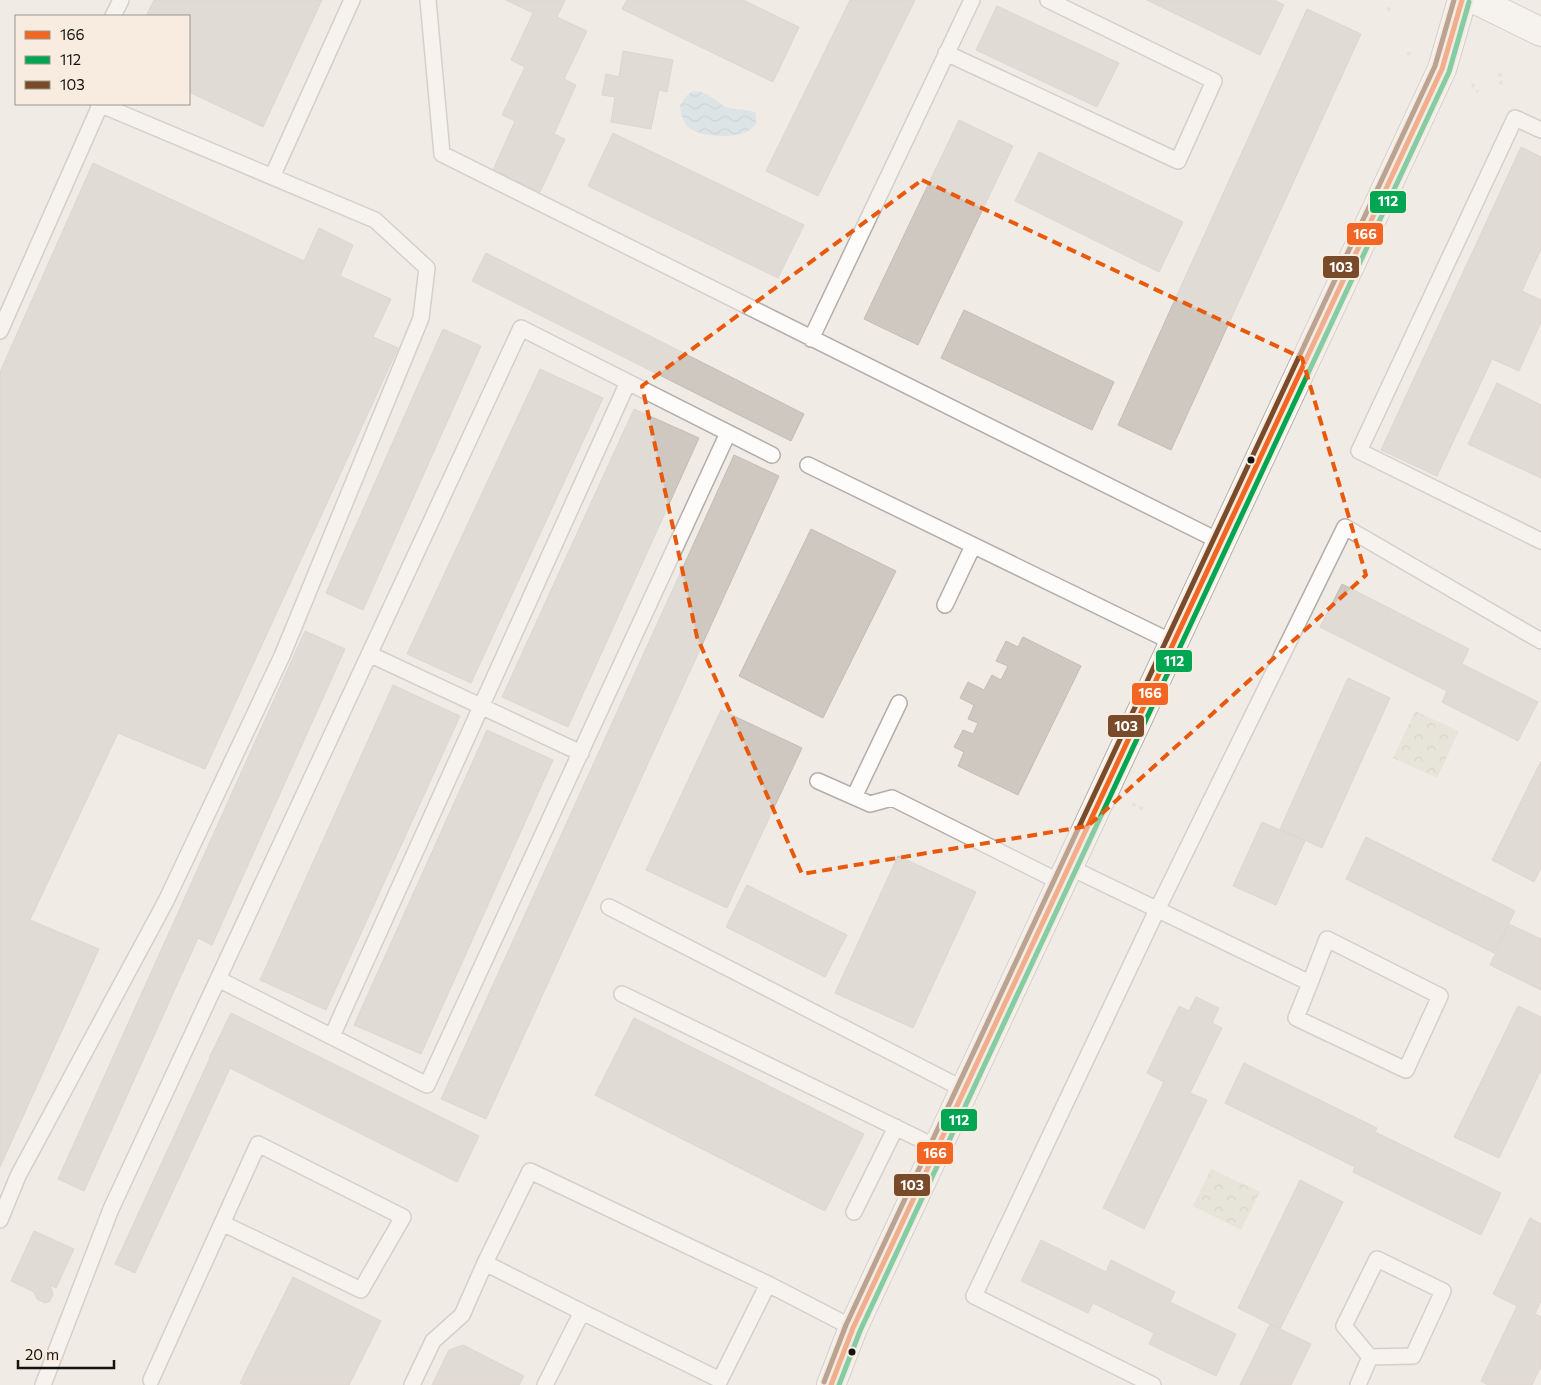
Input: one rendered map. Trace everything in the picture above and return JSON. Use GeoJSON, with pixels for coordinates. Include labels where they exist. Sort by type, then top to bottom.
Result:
{"type":"FeatureCollection","features":[{"type":"Feature","properties":{"kind":"street"},"geometry":{"type":"LineString","coordinates":[[831,1385],[853,1328],[1442,69],[1462,0]]}},
{"type":"Feature","properties":{"kind":"street"},"geometry":{"type":"LineString","coordinates":[[1476,0],[1541,32]]}},
{"type":"Feature","properties":{"kind":"lane"},"geometry":{"type":"LineString","coordinates":[[114,15],[121,0]]}},
{"type":"Feature","properties":{"kind":"lane"},"geometry":{"type":"LineString","coordinates":[[272,177],[352,0]]}},
{"type":"Feature","properties":{"kind":"lane"},"geometry":{"type":"LineString","coordinates":[[428,0],[442,154],[1221,542]]}},
{"type":"Feature","properties":{"kind":"lane"},"geometry":{"type":"LineString","coordinates":[[811,339],[972,0]]}},
{"type":"Feature","properties":{"kind":"lane"},"geometry":{"type":"LineString","coordinates":[[946,53],[1178,161],[1214,81],[1048,0]]}},
{"type":"Feature","properties":{"kind":"lane"},"geometry":{"type":"LineString","coordinates":[[0,332],[99,105]]}},
{"type":"Feature","properties":{"kind":"lane"},"geometry":{"type":"LineString","coordinates":[[0,1220],[18,1176],[166,901],[282,656],[421,318],[427,268],[375,220],[101,105]]}},
{"type":"Feature","properties":{"kind":"lane"},"geometry":{"type":"LineString","coordinates":[[1541,130],[1516,118],[1359,451],[1541,541]]}},
{"type":"Feature","properties":{"kind":"lane"},"geometry":{"type":"LineString","coordinates":[[43,1385],[110,1209],[522,328],[772,455]]}},
{"type":"Feature","properties":{"kind":"lane"},"geometry":{"type":"LineString","coordinates":[[332,1036],[628,382]]}},
{"type":"Feature","properties":{"kind":"lane"},"geometry":{"type":"LineString","coordinates":[[218,979],[428,1085],[728,433]]}},
{"type":"Feature","properties":{"kind":"lane"},"geometry":{"type":"LineString","coordinates":[[808,465],[1174,643]]}},
{"type":"Feature","properties":{"kind":"lane"},"geometry":{"type":"LineString","coordinates":[[1153,1385],[974,1296],[1158,910],[1345,528],[1541,641]]}},
{"type":"Feature","properties":{"kind":"lane"},"geometry":{"type":"LineString","coordinates":[[945,604],[973,546]]}},
{"type":"Feature","properties":{"kind":"lane"},"geometry":{"type":"LineString","coordinates":[[369,654],[581,753]]}},
{"type":"Feature","properties":{"kind":"lane"},"geometry":{"type":"LineString","coordinates":[[854,797],[899,703]]}},
{"type":"Feature","properties":{"kind":"lane"},"geometry":{"type":"LineString","coordinates":[[818,781],[870,804],[892,798],[1065,875],[1158,910],[1310,983]]}},
{"type":"Feature","properties":{"kind":"lane"},"geometry":{"type":"LineString","coordinates":[[609,907],[965,1090]]}},
{"type":"Feature","properties":{"kind":"lane"},"geometry":{"type":"LineString","coordinates":[[1327,939],[1440,996],[1406,1070],[1296,1018],[1310,983],[1327,939]]}},
{"type":"Feature","properties":{"kind":"lane"},"geometry":{"type":"LineString","coordinates":[[622,994],[938,1148]]}},
{"type":"Feature","properties":{"kind":"lane"},"geometry":{"type":"LineString","coordinates":[[854,1212],[896,1127]]}},
{"type":"Feature","properties":{"kind":"lane"},"geometry":{"type":"LineString","coordinates":[[154,1383],[222,1223],[258,1144],[403,1217],[361,1290],[222,1223]]}},
{"type":"Feature","properties":{"kind":"lane"},"geometry":{"type":"LineString","coordinates":[[412,1385],[433,1341],[462,1315],[485,1263],[530,1172],[768,1284],[853,1328]]}},
{"type":"Feature","properties":{"kind":"lane"},"geometry":{"type":"LineString","coordinates":[[1377,1259],[1443,1292],[1413,1356],[1370,1357],[1344,1326],[1377,1259]]}},
{"type":"Feature","properties":{"kind":"lane"},"geometry":{"type":"LineString","coordinates":[[485,1263],[720,1380],[768,1284]]}},
{"type":"Feature","properties":{"kind":"lane"},"geometry":{"type":"LineString","coordinates":[[545,1385],[582,1312]]}},
{"type":"Feature","properties":{"kind":"lane"},"geometry":{"type":"LineString","coordinates":[[1358,1385],[1370,1357]]}},
{"type":"Feature","properties":{"kind":"path"},"geometry":{"type":"LineString","coordinates":[[1388,11],[1391,3]]}},
{"type":"Feature","properties":{"kind":"path"},"geometry":{"type":"LineString","coordinates":[[1407,53],[1414,55]]}},
{"type":"Feature","properties":{"kind":"path"},"geometry":{"type":"LineString","coordinates":[[1500,73],[1502,86]]}},
{"type":"Feature","properties":{"kind":"path"},"geometry":{"type":"LineString","coordinates":[[1472,84],[1478,92]]}},
{"type":"Feature","properties":{"kind":"path"},"geometry":{"type":"LineString","coordinates":[[1128,803],[1143,809]]}},
{"type":"Feature","properties":{"kind":"highlighted area"},"geometry":{"type":"Polygon","coordinates":[[[922,180],[1302,358],[1366,575],[1088,826],[802,874],[697,637],[642,386],[922,180]]]}},
{"type":"Feature","properties":{"kind":"green space"},"geometry":{"type":"Polygon","coordinates":[[[1415,711],[1459,731],[1437,778],[1393,758],[1415,711]]]}},
{"type":"Feature","properties":{"kind":"green space"},"geometry":{"type":"Polygon","coordinates":[[[1211,1169],[1260,1192],[1241,1230],[1193,1206],[1211,1169]]]}},
{"type":"Feature","properties":{"kind":"water"},"geometry":{"type":"Polygon","coordinates":[[[693,91],[705,93],[729,108],[756,113],[756,124],[746,132],[731,136],[707,135],[693,130],[684,122],[680,105],[686,96],[693,91]]]}},
{"type":"Feature","properties":{"kind":"building"},"geometry":{"type":"Polygon","coordinates":[[[154,0],[322,0],[263,127],[190,92],[190,15],[146,15],[154,0]]]}},
{"type":"Feature","properties":{"kind":"building"},"geometry":{"type":"Polygon","coordinates":[[[506,0],[565,0],[557,17],[587,31],[564,79],[576,85],[554,134],[565,139],[540,192],[493,170],[515,121],[502,115],[525,67],[511,60],[533,13],[506,0]]]}},
{"type":"Feature","properties":{"kind":"building"},"geometry":{"type":"Polygon","coordinates":[[[627,0],[743,0],[799,27],[773,82],[622,9],[627,0]]]}},
{"type":"Feature","properties":{"kind":"building"},"geometry":{"type":"Polygon","coordinates":[[[850,0],[915,0],[818,196],[766,171],[850,0]]]}},
{"type":"Feature","properties":{"kind":"building"},"geometry":{"type":"Polygon","coordinates":[[[1147,0],[1274,0],[1284,5],[1260,55],[1147,0]]]}},
{"type":"Feature","properties":{"kind":"building"},"geometry":{"type":"Polygon","coordinates":[[[997,6],[1119,63],[1097,107],[976,50],[997,6]]]}},
{"type":"Feature","properties":{"kind":"building"},"geometry":{"type":"Polygon","coordinates":[[[1307,9],[1361,34],[1171,450],[1118,425],[1307,9]]]}},
{"type":"Feature","properties":{"kind":"building"},"geometry":{"type":"Polygon","coordinates":[[[623,51],[673,60],[667,92],[659,90],[651,129],[611,122],[615,97],[602,95],[606,74],[619,77],[623,51]]]}},
{"type":"Feature","properties":{"kind":"building"},"geometry":{"type":"Polygon","coordinates":[[[959,120],[1013,146],[918,345],[864,319],[959,120]]]}},
{"type":"Feature","properties":{"kind":"building"},"geometry":{"type":"Polygon","coordinates":[[[613,133],[804,225],[778,278],[588,186],[613,133]]]}},
{"type":"Feature","properties":{"kind":"building"},"geometry":{"type":"Polygon","coordinates":[[[1521,147],[1541,157],[1541,249],[1522,291],[1541,300],[1541,322],[1519,371],[1492,359],[1437,476],[1381,450],[1521,147]]]}},
{"type":"Feature","properties":{"kind":"building"},"geometry":{"type":"Polygon","coordinates":[[[1039,152],[1183,222],[1159,272],[1015,201],[1039,152]]]}},
{"type":"Feature","properties":{"kind":"building"},"geometry":{"type":"Polygon","coordinates":[[[93,163],[304,261],[319,228],[353,245],[340,276],[391,299],[373,337],[398,348],[205,769],[118,733],[30,920],[99,949],[0,1167],[0,372],[93,163]]]}},
{"type":"Feature","properties":{"kind":"building"},"geometry":{"type":"Polygon","coordinates":[[[486,253],[804,414],[791,441],[472,281],[486,253]]]}},
{"type":"Feature","properties":{"kind":"building"},"geometry":{"type":"Polygon","coordinates":[[[964,310],[1114,382],[1092,430],[941,358],[964,310]]]}},
{"type":"Feature","properties":{"kind":"building"},"geometry":{"type":"Polygon","coordinates":[[[443,329],[481,346],[363,610],[326,593],[443,329]]]}},
{"type":"Feature","properties":{"kind":"building"},"geometry":{"type":"Polygon","coordinates":[[[540,369],[603,398],[471,683],[407,654],[540,369]]]}},
{"type":"Feature","properties":{"kind":"building"},"geometry":{"type":"Polygon","coordinates":[[[1497,383],[1541,405],[1541,478],[1468,444],[1497,383]]]}},
{"type":"Feature","properties":{"kind":"building"},"geometry":{"type":"Polygon","coordinates":[[[634,409],[699,438],[568,727],[502,697],[634,409]]]}},
{"type":"Feature","properties":{"kind":"building"},"geometry":{"type":"Polygon","coordinates":[[[734,455],[779,476],[486,1119],[441,1099],[734,455]]]}},
{"type":"Feature","properties":{"kind":"building"},"geometry":{"type":"Polygon","coordinates":[[[811,529],[896,571],[823,718],[739,676],[811,529]]]}},
{"type":"Feature","properties":{"kind":"building"},"geometry":{"type":"Polygon","coordinates":[[[1342,584],[1469,649],[1462,664],[1538,702],[1518,741],[1442,702],[1447,691],[1320,627],[1342,584]]]}},
{"type":"Feature","properties":{"kind":"building"},"geometry":{"type":"Polygon","coordinates":[[[305,631],[345,649],[212,945],[198,938],[84,1191],[58,1179],[305,631]]]}},
{"type":"Feature","properties":{"kind":"building"},"geometry":{"type":"Polygon","coordinates":[[[1023,637],[1081,666],[1018,795],[958,766],[964,752],[954,747],[963,730],[973,734],[978,723],[968,719],[974,705],[960,698],[968,682],[984,690],[992,675],[1001,680],[1008,666],[996,661],[1006,641],[1018,647],[1023,637]]]}},
{"type":"Feature","properties":{"kind":"building"},"geometry":{"type":"Polygon","coordinates":[[[1348,678],[1390,698],[1322,848],[1280,829],[1348,678]]]}},
{"type":"Feature","properties":{"kind":"building"},"geometry":{"type":"Polygon","coordinates":[[[393,685],[460,716],[326,1010],[260,980],[393,685]]]}},
{"type":"Feature","properties":{"kind":"building"},"geometry":{"type":"Polygon","coordinates":[[[721,710],[802,748],[727,908],[646,870],[721,710]]]}},
{"type":"Feature","properties":{"kind":"building"},"geometry":{"type":"Polygon","coordinates":[[[487,730],[553,760],[421,1054],[354,1025],[487,730]]]}},
{"type":"Feature","properties":{"kind":"building"},"geometry":{"type":"Polygon","coordinates":[[[1541,761],[1541,868],[1534,882],[1492,860],[1541,761]]]}},
{"type":"Feature","properties":{"kind":"building"},"geometry":{"type":"Polygon","coordinates":[[[1262,822],[1305,841],[1276,905],[1233,886],[1262,822]]]}},
{"type":"Feature","properties":{"kind":"building"},"geometry":{"type":"Polygon","coordinates":[[[1366,837],[1515,911],[1494,953],[1346,879],[1366,837]]]}},
{"type":"Feature","properties":{"kind":"building"},"geometry":{"type":"Polygon","coordinates":[[[898,856],[976,892],[913,1028],[835,993],[898,856]]]}},
{"type":"Feature","properties":{"kind":"building"},"geometry":{"type":"Polygon","coordinates":[[[747,885],[847,935],[825,977],[726,927],[747,885]]]}},
{"type":"Feature","properties":{"kind":"building"},"geometry":{"type":"Polygon","coordinates":[[[1509,924],[1541,939],[1541,990],[1490,965],[1509,924]]]}},
{"type":"Feature","properties":{"kind":"building"},"geometry":{"type":"Polygon","coordinates":[[[1196,997],[1219,1008],[1212,1023],[1222,1028],[1190,1093],[1207,1100],[1144,1229],[1103,1208],[1164,1082],[1147,1073],[1179,1006],[1189,1011],[1196,997]]]}},
{"type":"Feature","properties":{"kind":"building"},"geometry":{"type":"Polygon","coordinates":[[[1518,1006],[1541,1017],[1541,1070],[1499,1158],[1454,1137],[1518,1006]]]}},
{"type":"Feature","properties":{"kind":"building"},"geometry":{"type":"Polygon","coordinates":[[[231,1013],[479,1136],[457,1182],[230,1068],[135,1273],[115,1264],[231,1013]]]}},
{"type":"Feature","properties":{"kind":"building"},"geometry":{"type":"Polygon","coordinates":[[[634,1018],[864,1134],[825,1211],[595,1095],[634,1018]]]}},
{"type":"Feature","properties":{"kind":"building"},"geometry":{"type":"Polygon","coordinates":[[[1244,1063],[1377,1128],[1375,1132],[1501,1193],[1481,1235],[1353,1172],[1355,1167],[1225,1103],[1244,1063]]]}},
{"type":"Feature","properties":{"kind":"building"},"geometry":{"type":"Polygon","coordinates":[[[1300,1180],[1343,1202],[1280,1329],[1238,1308],[1300,1180]]]}},
{"type":"Feature","properties":{"kind":"building"},"geometry":{"type":"Polygon","coordinates":[[[1530,1218],[1541,1224],[1541,1301],[1535,1314],[1541,1317],[1541,1366],[1532,1385],[1488,1385],[1481,1381],[1517,1306],[1493,1294],[1530,1218]]]}},
{"type":"Feature","properties":{"kind":"building"},"geometry":{"type":"Polygon","coordinates":[[[34,1231],[74,1249],[56,1288],[50,1285],[53,1294],[50,1301],[45,1303],[37,1299],[34,1292],[11,1281],[34,1231]]]}},
{"type":"Feature","properties":{"kind":"building"},"geometry":{"type":"Polygon","coordinates":[[[1041,1240],[1106,1272],[1111,1260],[1175,1292],[1170,1302],[1236,1334],[1216,1376],[1149,1344],[1154,1333],[1093,1303],[1088,1313],[1021,1281],[1041,1240]]]}},
{"type":"Feature","properties":{"kind":"building"},"geometry":{"type":"Polygon","coordinates":[[[293,1277],[381,1321],[349,1385],[244,1385],[240,1383],[293,1277]]]}},
{"type":"Feature","properties":{"kind":"building"},"geometry":{"type":"Polygon","coordinates":[[[1270,1324],[1311,1344],[1291,1385],[1240,1385],[1270,1324]]]}},
{"type":"Feature","properties":{"kind":"building"},"geometry":{"type":"Polygon","coordinates":[[[463,1345],[524,1376],[519,1385],[432,1385],[449,1350],[463,1345]]]}},
{"type":"Feature","properties":{"kind":"transit line","name":"103"},"geometry":{"type":"LineString","coordinates":[[824,1382],[846,1325],[1435,66],[1454,0]]}},
{"type":"Feature","properties":{"kind":"transit line","name":"166"},"geometry":{"type":"LineString","coordinates":[[831,1385],[853,1328],[1442,69],[1462,0]]}},
{"type":"Feature","properties":{"kind":"transit line","name":"112"},"geometry":{"type":"LineString","coordinates":[[839,1385],[860,1331],[1449,72],[1469,2]]}}]}
